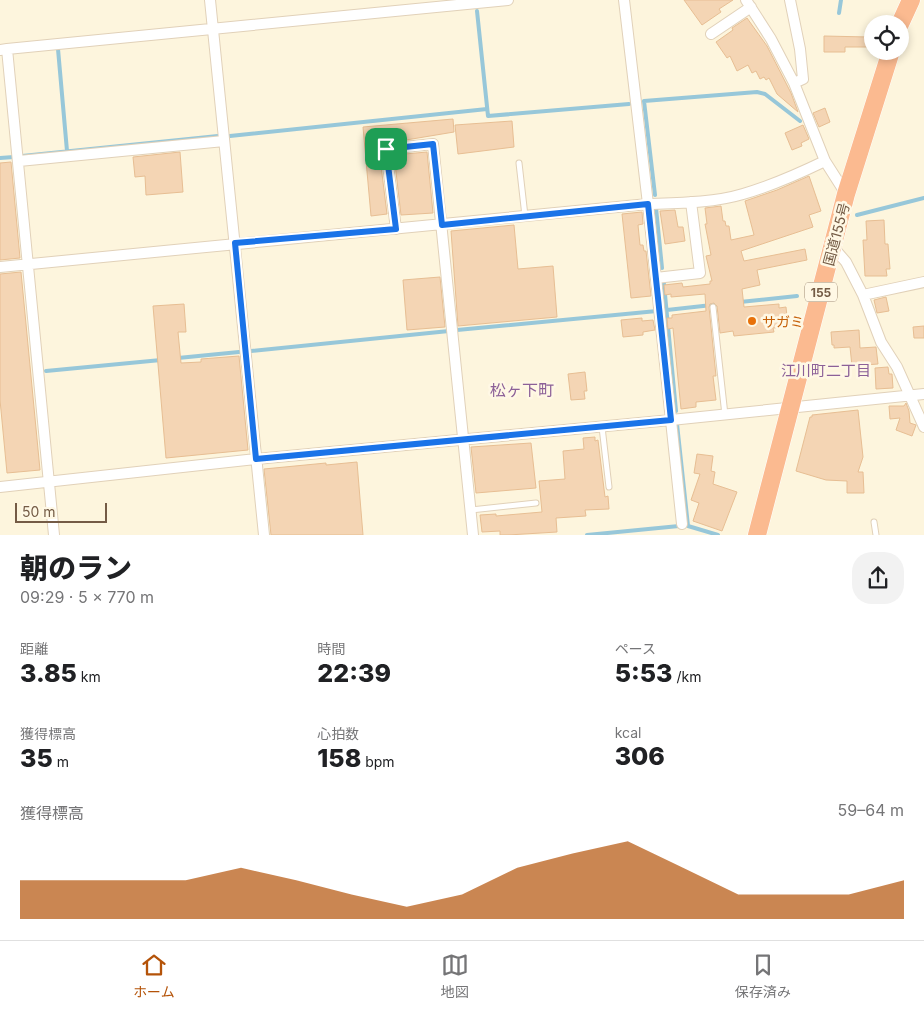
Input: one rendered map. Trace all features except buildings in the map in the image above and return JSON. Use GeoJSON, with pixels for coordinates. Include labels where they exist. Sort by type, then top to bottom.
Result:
{"type":"FeatureCollection","features":[{"type":"Feature","properties":{"kind":"highway"},"geometry":{"type":"LineString","coordinates":[[904,15],[911,0]]}},
{"type":"Feature","properties":{"kind":"highway","name":"国道155号"},"geometry":{"type":"LineString","coordinates":[[757,535],[846,194],[888,60]]}},
{"type":"Feature","properties":{"kind":"street"},"geometry":{"type":"LineString","coordinates":[[210,0],[264,535]]}},
{"type":"Feature","properties":{"kind":"street"},"geometry":{"type":"LineString","coordinates":[[54,535],[19,161],[4,49],[508,0]]}},
{"type":"Feature","properties":{"kind":"street"},"geometry":{"type":"LineString","coordinates":[[624,0],[682,524]]}},
{"type":"Feature","properties":{"kind":"street"},"geometry":{"type":"LineString","coordinates":[[790,0],[800,48],[803,79],[794,83]]}},
{"type":"Feature","properties":{"kind":"street"},"geometry":{"type":"LineString","coordinates":[[711,34],[749,3],[771,39],[794,83],[825,161],[846,194]]}},
{"type":"Feature","properties":{"kind":"street"},"geometry":{"type":"LineString","coordinates":[[19,161],[224,140]]}},
{"type":"Feature","properties":{"kind":"street"},"geometry":{"type":"LineString","coordinates":[[396,229],[386,149],[433,144],[473,535]]}},
{"type":"Feature","properties":{"kind":"street"},"geometry":{"type":"LineString","coordinates":[[0,267],[648,204],[691,202],[742,194],[797,175],[825,161]]}},
{"type":"Feature","properties":{"kind":"street"},"geometry":{"type":"LineString","coordinates":[[656,278],[700,273],[691,202]]}},
{"type":"Feature","properties":{"kind":"street"},"geometry":{"type":"LineString","coordinates":[[833,247],[846,262],[863,295],[881,342],[897,367],[924,428]]}},
{"type":"Feature","properties":{"kind":"street"},"geometry":{"type":"LineString","coordinates":[[863,295],[924,282]]}},
{"type":"Feature","properties":{"kind":"street"},"geometry":{"type":"LineString","coordinates":[[0,487],[256,459],[924,394]]}},
{"type":"Feature","properties":{"kind":"lane"},"geometry":{"type":"LineString","coordinates":[[519,163],[525,216]]}},
{"type":"Feature","properties":{"kind":"lane"},"geometry":{"type":"LineString","coordinates":[[713,307],[725,414]]}},
{"type":"Feature","properties":{"kind":"lane"},"geometry":{"type":"LineString","coordinates":[[602,426],[609,487]]}},
{"type":"Feature","properties":{"kind":"lane"},"geometry":{"type":"LineString","coordinates":[[471,510],[536,503]]}},
{"type":"Feature","properties":{"kind":"lane"},"geometry":{"type":"LineString","coordinates":[[874,522],[876,535]]}},
{"type":"Feature","properties":{"kind":"waterway"},"geometry":{"type":"LineString","coordinates":[[839,13],[841,0]]}},
{"type":"Feature","properties":{"kind":"waterway"},"geometry":{"type":"LineString","coordinates":[[477,11],[488,116],[629,104]]}},
{"type":"Feature","properties":{"kind":"waterway"},"geometry":{"type":"LineString","coordinates":[[58,49],[67,151]]}},
{"type":"Feature","properties":{"kind":"waterway"},"geometry":{"type":"LineString","coordinates":[[655,195],[644,101],[757,92],[765,94],[800,121]]}},
{"type":"Feature","properties":{"kind":"waterway"},"geometry":{"type":"LineString","coordinates":[[230,136],[487,109]]}},
{"type":"Feature","properties":{"kind":"waterway"},"geometry":{"type":"LineString","coordinates":[[22,156],[218,136]]}},
{"type":"Feature","properties":{"kind":"waterway"},"geometry":{"type":"LineString","coordinates":[[0,158],[14,157]]}},
{"type":"Feature","properties":{"kind":"waterway"},"geometry":{"type":"LineString","coordinates":[[857,215],[924,198]]}},
{"type":"Feature","properties":{"kind":"waterway"},"geometry":{"type":"LineString","coordinates":[[656,208],[662,268]]}},
{"type":"Feature","properties":{"kind":"waterway"},"geometry":{"type":"LineString","coordinates":[[664,284],[676,411]]}},
{"type":"Feature","properties":{"kind":"waterway"},"geometry":{"type":"LineString","coordinates":[[740,302],[797,296]]}},
{"type":"Feature","properties":{"kind":"waterway"},"geometry":{"type":"LineString","coordinates":[[667,310],[721,304]]}},
{"type":"Feature","properties":{"kind":"waterway"},"geometry":{"type":"LineString","coordinates":[[457,330],[657,311]]}},
{"type":"Feature","properties":{"kind":"waterway"},"geometry":{"type":"LineString","coordinates":[[251,351],[449,331]]}},
{"type":"Feature","properties":{"kind":"waterway"},"geometry":{"type":"LineString","coordinates":[[178,358],[239,352]]}},
{"type":"Feature","properties":{"kind":"waterway"},"geometry":{"type":"LineString","coordinates":[[46,371],[161,360]]}},
{"type":"Feature","properties":{"kind":"waterway"},"geometry":{"type":"LineString","coordinates":[[677,424],[688,526],[718,535]]}},
{"type":"Feature","properties":{"kind":"waterway"},"geometry":{"type":"LineString","coordinates":[[587,535],[679,526]]}},
{"type":"Feature","properties":{"kind":"place","name":"サガミ"},"geometry":{"type":"Point","coordinates":[752,321]}},
{"type":"Feature","properties":{"kind":"district","name":"江川町二丁目"},"geometry":{"type":"Point","coordinates":[826,370]}},
{"type":"Feature","properties":{"kind":"district","name":"松ヶ下町"},"geometry":{"type":"Point","coordinates":[522,390]}},
{"type":"Feature","properties":{"kind":"route"},"geometry":{"type":"LineString","coordinates":[[433,144],[442,225],[648,204],[671,420],[256,459],[235,243],[396,229],[386,149],[433,144]]}}]}
